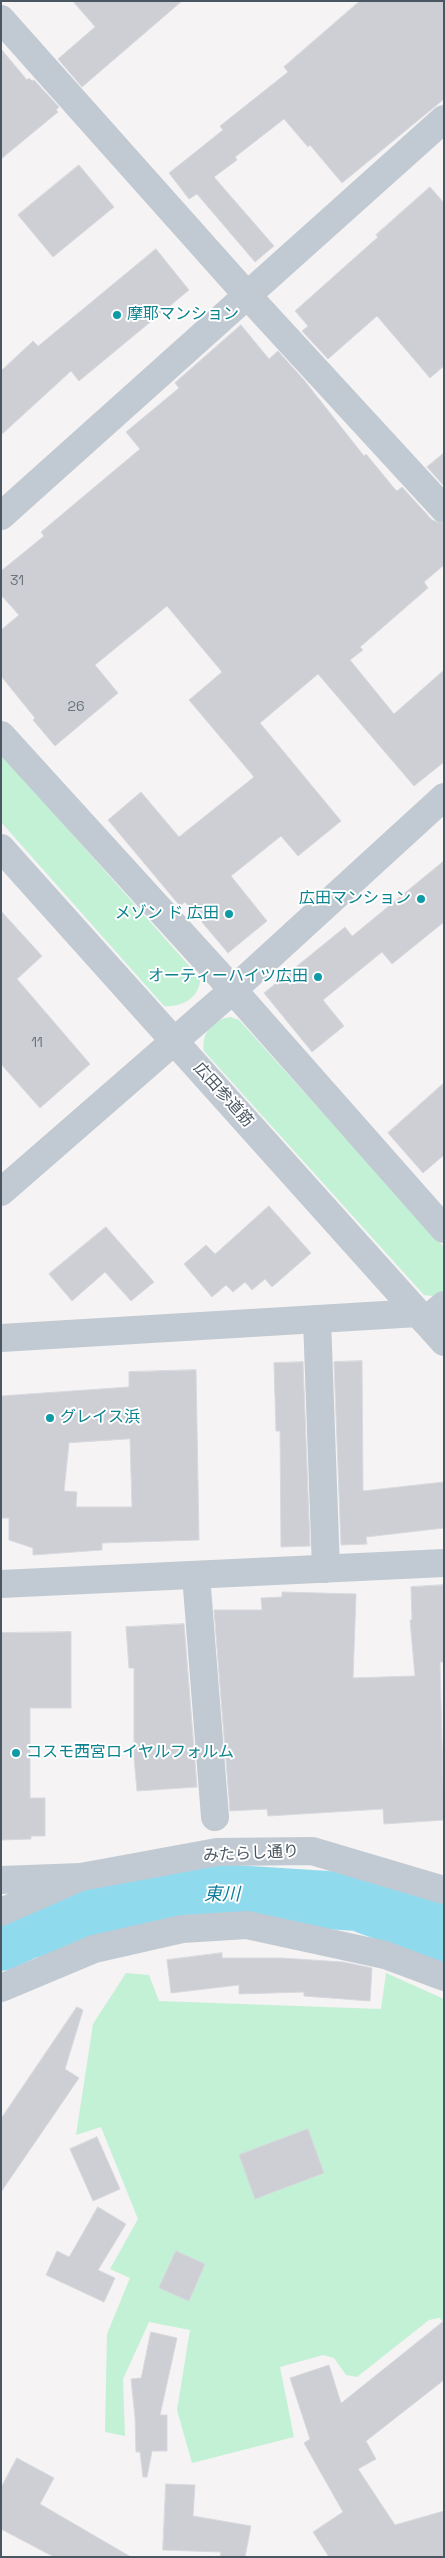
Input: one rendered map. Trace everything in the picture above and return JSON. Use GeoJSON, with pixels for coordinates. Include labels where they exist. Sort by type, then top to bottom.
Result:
{"type":"FeatureCollection","features":[{"type":"Feature","properties":{"kind":"street"},"geometry":{"type":"LineString","coordinates":[[1,19],[247,295],[444,509]]}},
{"type":"Feature","properties":{"kind":"street"},"geometry":{"type":"LineString","coordinates":[[1,516],[444,120]]}},
{"type":"Feature","properties":{"kind":"street"},"geometry":{"type":"LineString","coordinates":[[1,735],[233,990],[444,1229]]}},
{"type":"Feature","properties":{"kind":"street"},"geometry":{"type":"LineString","coordinates":[[1,1192],[233,990],[444,797]]}},
{"type":"Feature","properties":{"kind":"street","name":"広田参道筋"},"geometry":{"type":"LineString","coordinates":[[1,848],[174,1040],[429,1313],[444,1342]]}},
{"type":"Feature","properties":{"kind":"street"},"geometry":{"type":"LineString","coordinates":[[1,1338],[429,1313]]}},
{"type":"Feature","properties":{"kind":"street"},"geometry":{"type":"LineString","coordinates":[[317,1320],[326,1569]]}},
{"type":"Feature","properties":{"kind":"street"},"geometry":{"type":"LineString","coordinates":[[1,1584],[444,1563]]}},
{"type":"Feature","properties":{"kind":"street"},"geometry":{"type":"LineString","coordinates":[[196,1575],[215,1817]]}},
{"type":"Feature","properties":{"kind":"street","name":"みたらし通り"},"geometry":{"type":"LineString","coordinates":[[1,1912],[82,1877],[217,1852],[312,1851],[444,1890]]}},
{"type":"Feature","properties":{"kind":"street"},"geometry":{"type":"LineString","coordinates":[[1,1880],[82,1877]]}},
{"type":"Feature","properties":{"kind":"street"},"geometry":{"type":"LineString","coordinates":[[1,1988],[94,1949],[182,1930],[247,1925],[385,1955],[444,1977]]}},
{"type":"Feature","properties":{"kind":"green space"},"geometry":{"type":"Polygon","coordinates":[[[1,754],[200,978],[197,991],[189,1000],[177,1005],[164,1006],[1,822],[1,754]]]}},
{"type":"Feature","properties":{"kind":"green space"},"geometry":{"type":"Polygon","coordinates":[[[231,1017],[239,1020],[444,1247],[443,1294],[424,1295],[204,1051],[206,1033],[214,1024],[231,1017]]]}},
{"type":"Feature","properties":{"kind":"green space"},"geometry":{"type":"Polygon","coordinates":[[[126,1973],[149,1975],[159,2001],[381,2009],[386,1973],[444,1999],[444,2322],[439,2318],[429,2320],[357,2377],[346,2375],[334,2358],[323,2355],[280,2367],[294,2437],[192,2463],[177,2410],[190,2330],[149,2322],[123,2379],[125,2436],[105,2432],[107,2334],[130,2278],[110,2269],[138,2219],[101,2127],[76,2135],[93,2024],[126,1973]]]}},
{"type":"Feature","properties":{"kind":"building"},"geometry":{"type":"Polygon","coordinates":[[[73,1],[182,1],[82,87],[58,59],[95,27],[73,1]]]}},
{"type":"Feature","properties":{"kind":"building"},"geometry":{"type":"Polygon","coordinates":[[[360,1],[444,1],[444,99],[342,183],[310,145],[308,147],[284,119],[235,157],[237,160],[214,177],[274,246],[255,262],[197,194],[189,199],[169,173],[223,130],[220,126],[288,72],[284,67],[360,1]]]}},
{"type":"Feature","properties":{"kind":"building"},"geometry":{"type":"Polygon","coordinates":[[[1,49],[27,80],[29,78],[32,81],[34,80],[59,107],[56,110],[58,112],[1,159],[1,49]]]}},
{"type":"Feature","properties":{"kind":"building"},"geometry":{"type":"Polygon","coordinates":[[[79,165],[114,207],[53,257],[18,215],[79,165]]]}},
{"type":"Feature","properties":{"kind":"building"},"geometry":{"type":"Polygon","coordinates":[[[430,187],[444,203],[444,366],[430,378],[377,316],[328,359],[302,331],[308,326],[295,311],[378,237],[376,235],[430,187]]]}},
{"type":"Feature","properties":{"kind":"building","name":"摩耶マンション"},"geometry":{"type":"Polygon","coordinates":[[[156,249],[189,290],[79,381],[71,371],[1,435],[1,371],[33,341],[38,346],[156,249]]]}},
{"type":"Feature","properties":{"kind":"building"},"geometry":{"type":"Polygon","coordinates":[[[241,325],[269,359],[278,351],[304,380],[364,456],[366,454],[397,491],[402,487],[432,520],[444,524],[444,565],[424,582],[428,588],[360,647],[363,650],[350,660],[394,714],[444,670],[444,762],[414,786],[318,674],[260,723],[341,821],[298,856],[281,836],[231,876],[267,921],[228,953],[185,902],[180,906],[108,820],[141,792],[179,837],[254,777],[189,700],[222,672],[167,606],[95,665],[118,693],[55,746],[33,720],[35,718],[1,676],[1,630],[19,615],[1,595],[1,571],[44,536],[41,532],[140,449],[126,432],[179,388],[175,383],[241,325]]]}},
{"type":"Feature","properties":{"kind":"building"},"geometry":{"type":"Polygon","coordinates":[[[444,453],[444,486],[427,467],[444,453]]]}},
{"type":"Feature","properties":{"kind":"building"},"geometry":{"type":"Polygon","coordinates":[[[444,861],[444,922],[392,964],[382,952],[323,1000],[344,1026],[312,1052],[264,993],[345,927],[352,936],[444,861]]]}},
{"type":"Feature","properties":{"kind":"building"},"geometry":{"type":"Polygon","coordinates":[[[1,911],[42,956],[17,979],[90,1064],[40,1108],[1,1064],[1,911]]]}},
{"type":"Feature","properties":{"kind":"building"},"geometry":{"type":"Polygon","coordinates":[[[444,1083],[444,1155],[423,1173],[388,1133],[444,1083]]]}},
{"type":"Feature","properties":{"kind":"building"},"geometry":{"type":"Polygon","coordinates":[[[269,1206],[311,1253],[272,1287],[265,1279],[252,1290],[245,1282],[233,1292],[226,1285],[212,1297],[184,1264],[206,1245],[215,1254],[269,1206]]]}},
{"type":"Feature","properties":{"kind":"building"},"geometry":{"type":"Polygon","coordinates":[[[106,1227],[154,1282],[131,1301],[105,1272],[72,1301],[49,1274],[106,1227]]]}},
{"type":"Feature","properties":{"kind":"building"},"geometry":{"type":"Polygon","coordinates":[[[362,1361],[363,1491],[444,1482],[444,1528],[366,1537],[367,1544],[341,1545],[334,1362],[362,1361]]]}},
{"type":"Feature","properties":{"kind":"building"},"geometry":{"type":"Polygon","coordinates":[[[303,1362],[310,1546],[281,1547],[280,1431],[276,1431],[274,1363],[303,1362]]]}},
{"type":"Feature","properties":{"kind":"building"},"geometry":{"type":"Polygon","coordinates":[[[196,1370],[199,1540],[102,1543],[102,1550],[33,1555],[33,1548],[9,1540],[9,1518],[1,1518],[1,1396],[129,1387],[129,1372],[196,1370]],[[130,1439],[69,1443],[64,1491],[77,1492],[76,1507],[132,1507],[130,1439]]]}},
{"type":"Feature","properties":{"kind":"building"},"geometry":{"type":"Polygon","coordinates":[[[444,1585],[444,1662],[440,1662],[444,1820],[384,1824],[383,1809],[268,1816],[267,1809],[230,1811],[214,1610],[262,1610],[261,1598],[282,1597],[282,1592],[356,1594],[353,1678],[415,1676],[410,1620],[412,1620],[411,1587],[444,1585]]]}},
{"type":"Feature","properties":{"kind":"building"},"geometry":{"type":"Polygon","coordinates":[[[184,1624],[197,1787],[137,1791],[134,1758],[134,1668],[129,1668],[126,1627],[184,1624]]]}},
{"type":"Feature","properties":{"kind":"building","name":"コスモ西宮ロイヤルフォルム"},"geometry":{"type":"Polygon","coordinates":[[[71,1632],[71,1708],[30,1708],[30,1798],[45,1798],[45,1836],[31,1836],[31,1839],[1,1840],[1,1633],[71,1632]]]}},
{"type":"Feature","properties":{"kind":"building"},"geometry":{"type":"Polygon","coordinates":[[[222,1953],[222,1958],[281,1958],[343,1962],[372,1968],[370,2001],[304,1996],[304,1992],[239,1994],[239,1985],[171,1993],[167,1960],[222,1953]]]}},
{"type":"Feature","properties":{"kind":"building"},"geometry":{"type":"Polygon","coordinates":[[[77,2007],[83,2010],[65,2069],[79,2078],[1,2192],[1,2119],[77,2007]]]}},
{"type":"Feature","properties":{"kind":"building"},"geometry":{"type":"Polygon","coordinates":[[[308,2129],[324,2173],[255,2199],[239,2155],[308,2129]]]}},
{"type":"Feature","properties":{"kind":"building"},"geometry":{"type":"Polygon","coordinates":[[[97,2137],[120,2189],[93,2201],[70,2149],[97,2137]]]}},
{"type":"Feature","properties":{"kind":"building"},"geometry":{"type":"Polygon","coordinates":[[[98,2207],[126,2224],[98,2270],[115,2278],[104,2302],[46,2275],[57,2251],[69,2257],[98,2207]]]}},
{"type":"Feature","properties":{"kind":"building"},"geometry":{"type":"Polygon","coordinates":[[[176,2251],[205,2264],[189,2301],[159,2288],[176,2251]]]}},
{"type":"Feature","properties":{"kind":"building"},"geometry":{"type":"Polygon","coordinates":[[[444,2321],[444,2380],[366,2441],[376,2459],[358,2469],[395,2525],[444,2511],[444,2557],[329,2557],[313,2532],[343,2512],[304,2443],[310,2439],[290,2378],[329,2365],[341,2403],[444,2321]]]}},
{"type":"Feature","properties":{"kind":"building"},"geometry":{"type":"Polygon","coordinates":[[[151,2332],[177,2338],[160,2415],[167,2415],[167,2451],[152,2451],[147,2477],[143,2477],[140,2452],[136,2452],[131,2379],[141,2378],[151,2332]]]}},
{"type":"Feature","properties":{"kind":"building"},"geometry":{"type":"Polygon","coordinates":[[[17,2458],[54,2478],[40,2504],[131,2557],[54,2557],[1,2529],[1,2488],[17,2458]]]}},
{"type":"Feature","properties":{"kind":"building"},"geometry":{"type":"Polygon","coordinates":[[[166,2484],[195,2485],[193,2516],[251,2526],[245,2557],[220,2557],[221,2552],[163,2550],[166,2484]]]}},
{"type":"Feature","properties":{"kind":"waterway","name":"東川"},"geometry":{"type":"LineString","coordinates":[[1,1942],[27,1930],[151,1899],[217,1893],[358,1902],[444,1933]]}},
{"type":"Feature","properties":{"kind":"place","name":"摩耶マンション"},"geometry":{"type":"Point","coordinates":[117,315]}},
{"type":"Feature","properties":{"kind":"place","name":"広田マンション"},"geometry":{"type":"Point","coordinates":[421,899]}},
{"type":"Feature","properties":{"kind":"place","name":"メゾン ド 広田"},"geometry":{"type":"Point","coordinates":[229,914]}},
{"type":"Feature","properties":{"kind":"place","name":"オーティーハイツ広田"},"geometry":{"type":"Point","coordinates":[318,977]}},
{"type":"Feature","properties":{"kind":"place","name":"グレイス浜"},"geometry":{"type":"Point","coordinates":[50,1418]}},
{"type":"Feature","properties":{"kind":"place","name":"コスモ西宮ロイヤルフォルム"},"geometry":{"type":"Point","coordinates":[16,1753]}}]}
